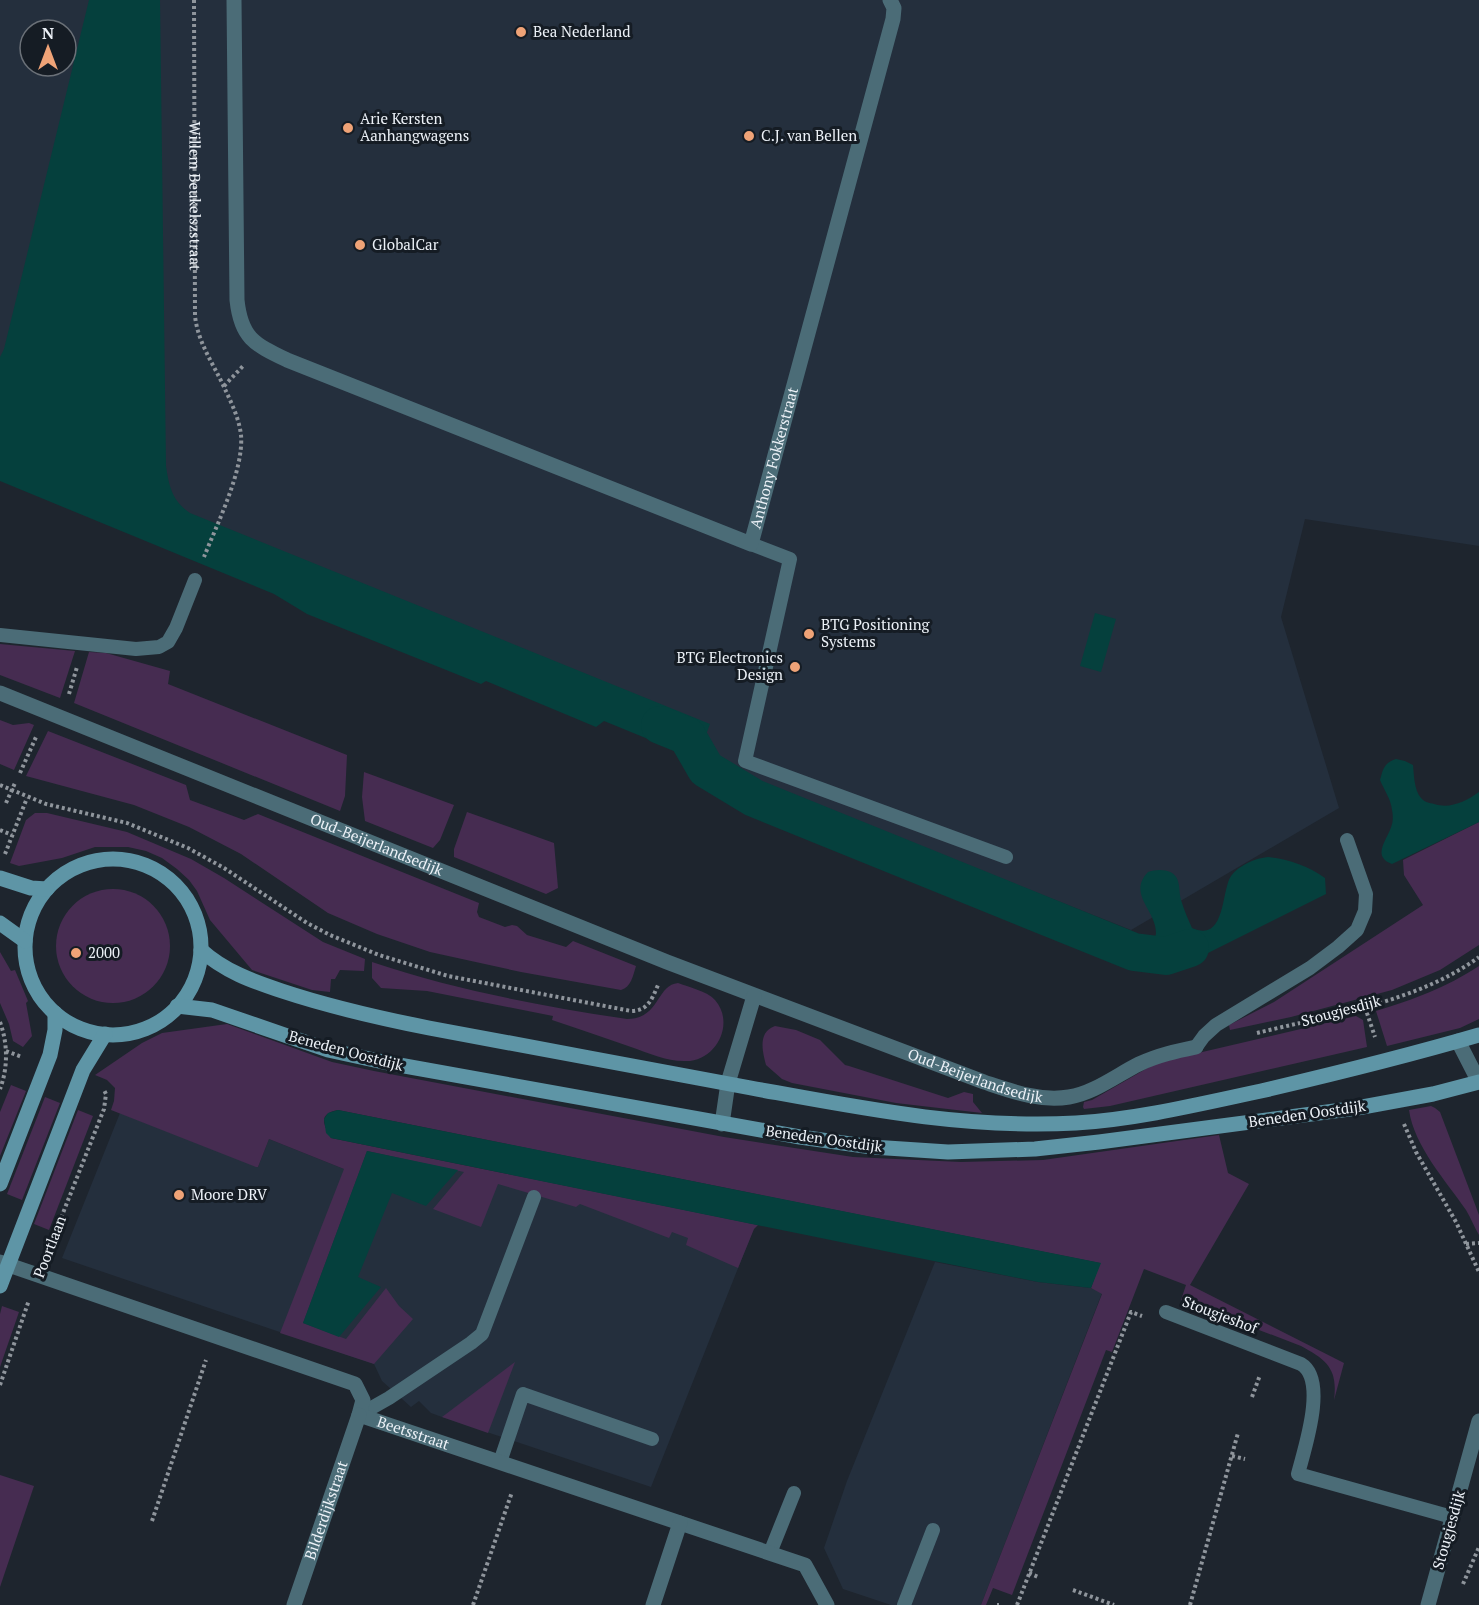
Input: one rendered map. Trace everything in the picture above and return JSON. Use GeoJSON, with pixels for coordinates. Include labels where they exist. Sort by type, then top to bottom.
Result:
{"type":"FeatureCollection","features":[{"type":"Feature","properties":{"kind":"main road"},"geometry":{"type":"LineString","coordinates":[[107,859],[140,863],[160,873],[185,897],[198,927],[201,950],[199,966],[191,987],[177,1006],[150,1027],[128,1033],[105,1034],[73,1025],[54,1013],[41,998],[31,981],[26,961],[25,941],[28,922],[47,889],[64,874],[84,864],[107,859]]}},
{"type":"Feature","properties":{"kind":"main road"},"geometry":{"type":"LineString","coordinates":[[0,878],[31,888],[47,889]]}},
{"type":"Feature","properties":{"kind":"main road"},"geometry":{"type":"LineString","coordinates":[[0,923],[25,941]]}},
{"type":"Feature","properties":{"kind":"main road","name":"Beneden Oostdijk"},"geometry":{"type":"LineString","coordinates":[[201,950],[213,961],[237,975],[301,997],[359,1013],[429,1028],[903,1115],[957,1121],[1010,1124],[1077,1123],[1141,1115],[1302,1081],[1458,1041]]}},
{"type":"Feature","properties":{"kind":"main road","name":"Beneden Oostdijk"},"geometry":{"type":"LineString","coordinates":[[177,1006],[212,1010],[328,1050],[473,1080],[722,1124],[872,1147],[948,1152],[1070,1146],[1357,1108],[1433,1094],[1479,1082]]}},
{"type":"Feature","properties":{"kind":"main road"},"geometry":{"type":"LineString","coordinates":[[0,1184],[50,1055],[54,1013]]}},
{"type":"Feature","properties":{"kind":"main road"},"geometry":{"type":"LineString","coordinates":[[0,1286],[4,1263],[83,1070],[105,1034]]}},
{"type":"Feature","properties":{"kind":"main road"},"geometry":{"type":"LineString","coordinates":[[1458,1041],[1479,1035]]}},
{"type":"Feature","properties":{"kind":"street","name":"Anthony Fokkerstraat"},"geometry":{"type":"LineString","coordinates":[[234,0],[237,300],[238,317],[249,337],[287,360],[751,544],[893,19],[892,1]]}},
{"type":"Feature","properties":{"kind":"street","name":"Oud-Beijerlandsedijk"},"geometry":{"type":"LineString","coordinates":[[0,693],[667,962],[984,1082],[1037,1097],[1070,1097],[1084,1093],[1153,1059],[1196,1047]]}},
{"type":"Feature","properties":{"kind":"street"},"geometry":{"type":"LineString","coordinates":[[722,1124],[728,1083],[754,996]]}},
{"type":"Feature","properties":{"kind":"street"},"geometry":{"type":"LineString","coordinates":[[1458,1041],[1479,1082]]}},
{"type":"Feature","properties":{"kind":"street","name":"Beetsstraat"},"geometry":{"type":"LineString","coordinates":[[4,1263],[355,1384],[363,1400],[359,1415],[805,1565],[827,1605]]}},
{"type":"Feature","properties":{"kind":"street","name":"Bilderdijkstraat"},"geometry":{"type":"LineString","coordinates":[[294,1605],[359,1415]]}},
{"type":"Feature","properties":{"kind":"street","name":"Stougjesdijk"},"geometry":{"type":"LineString","coordinates":[[1428,1605],[1479,1421]]}},
{"type":"Feature","properties":{"kind":"street"},"geometry":{"type":"LineString","coordinates":[[652,1605],[680,1524]]}},
{"type":"Feature","properties":{"kind":"lane"},"geometry":{"type":"LineString","coordinates":[[751,544],[790,559],[745,761],[1006,857]]}},
{"type":"Feature","properties":{"kind":"lane"},"geometry":{"type":"LineString","coordinates":[[0,635],[136,649],[159,647],[168,642],[176,628],[195,580]]}},
{"type":"Feature","properties":{"kind":"lane"},"geometry":{"type":"LineString","coordinates":[[1196,1047],[1216,1025],[1310,968],[1357,930],[1365,911],[1366,894],[1347,840]]}},
{"type":"Feature","properties":{"kind":"lane"},"geometry":{"type":"LineString","coordinates":[[359,1415],[399,1392],[482,1334],[534,1197]]}},
{"type":"Feature","properties":{"kind":"lane","name":"Stougjeshof"},"geometry":{"type":"LineString","coordinates":[[1166,1312],[1301,1365],[1308,1370],[1313,1382],[1313,1407],[1298,1474],[1452,1517]]}},
{"type":"Feature","properties":{"kind":"lane"},"geometry":{"type":"LineString","coordinates":[[500,1462],[523,1394],[652,1439]]}},
{"type":"Feature","properties":{"kind":"lane"},"geometry":{"type":"LineString","coordinates":[[770,1553],[794,1493]]}},
{"type":"Feature","properties":{"kind":"lane"},"geometry":{"type":"LineString","coordinates":[[904,1605],[933,1530]]}},
{"type":"Feature","properties":{"kind":"path","name":"Willem Beukelszstraat"},"geometry":{"type":"LineString","coordinates":[[194,0],[195,316],[201,344],[224,386],[239,424],[241,444],[239,461],[195,580]]}},
{"type":"Feature","properties":{"kind":"path"},"geometry":{"type":"LineString","coordinates":[[69,693],[78,664]]}},
{"type":"Feature","properties":{"kind":"path"},"geometry":{"type":"LineString","coordinates":[[20,773],[36,737]]}},
{"type":"Feature","properties":{"kind":"path"},"geometry":{"type":"LineString","coordinates":[[6,803],[15,783]]}},
{"type":"Feature","properties":{"kind":"path"},"geometry":{"type":"LineString","coordinates":[[0,785],[27,798],[127,823],[188,848],[224,868],[289,912],[330,935],[379,955],[428,971],[609,1008],[636,1011],[644,1008],[651,1000],[667,962]]}},
{"type":"Feature","properties":{"kind":"path"},"geometry":{"type":"LineString","coordinates":[[4,856],[27,798]]}},
{"type":"Feature","properties":{"kind":"path"},"geometry":{"type":"LineString","coordinates":[[0,831],[12,836]]}},
{"type":"Feature","properties":{"kind":"path","name":"Stougjesdijk"},"geometry":{"type":"LineString","coordinates":[[1253,1034],[1365,1007],[1408,993],[1442,980],[1479,957]]}},
{"type":"Feature","properties":{"kind":"path"},"geometry":{"type":"LineString","coordinates":[[0,1022],[6,1060],[0,1089]]}},
{"type":"Feature","properties":{"kind":"path","name":"Poortlaan"},"geometry":{"type":"LineString","coordinates":[[0,1385],[38,1276],[103,1111]]}},
{"type":"Feature","properties":{"kind":"path"},"geometry":{"type":"LineString","coordinates":[[1479,1243],[1466,1244],[1479,1272]]}},
{"type":"Feature","properties":{"kind":"path","name":"Stougjeshof"},"geometry":{"type":"LineString","coordinates":[[1017,1605],[1131,1312],[1153,1320],[1166,1312]]}},
{"type":"Feature","properties":{"kind":"path"},"geometry":{"type":"LineString","coordinates":[[152,1521],[214,1335]]}},
{"type":"Feature","properties":{"kind":"path"},"geometry":{"type":"LineString","coordinates":[[1190,1605],[1238,1433]]}},
{"type":"Feature","properties":{"kind":"path"},"geometry":{"type":"LineString","coordinates":[[1232,1456],[1245,1459]]}},
{"type":"Feature","properties":{"kind":"path"},"geometry":{"type":"LineString","coordinates":[[473,1605],[520,1469]]}},
{"type":"Feature","properties":{"kind":"path"},"geometry":{"type":"LineString","coordinates":[[1460,1594],[1479,1547]]}},
{"type":"Feature","properties":{"kind":"path"},"geometry":{"type":"LineString","coordinates":[[1029,1573],[1038,1577]]}},
{"type":"Feature","properties":{"kind":"path"},"geometry":{"type":"LineString","coordinates":[[1073,1590],[1114,1605]]}},
{"type":"Feature","properties":{"kind":"shaded area"},"geometry":{"type":"Polygon","coordinates":[[[0,0],[1479,0],[1479,546],[1305,519],[1281,617],[1339,808],[1131,930],[737,774],[653,708],[0,454],[0,0]]]}},
{"type":"Feature","properties":{"kind":"shaded area"},"geometry":{"type":"Polygon","coordinates":[[[89,0],[160,0],[166,466],[170,486],[179,503],[190,513],[710,724],[697,759],[604,721],[596,727],[486,681],[481,684],[307,614],[274,594],[0,481],[0,357],[4,349],[70,78],[78,78],[78,45],[89,0]]]}},
{"type":"Feature","properties":{"kind":"shaded area"},"geometry":{"type":"Polygon","coordinates":[[[1095,613],[1116,619],[1101,672],[1080,666],[1095,613]]]}},
{"type":"Feature","properties":{"kind":"shaded area"},"geometry":{"type":"Polygon","coordinates":[[[0,644],[75,651],[60,698],[0,675],[0,644]]]}},
{"type":"Feature","properties":{"kind":"shaded area"},"geometry":{"type":"Polygon","coordinates":[[[89,652],[106,653],[170,671],[168,684],[347,755],[345,796],[340,811],[74,703],[89,652]]]}},
{"type":"Feature","properties":{"kind":"shaded area"},"geometry":{"type":"Polygon","coordinates":[[[0,720],[13,725],[29,723],[34,725],[14,770],[0,764],[0,720]]]}},
{"type":"Feature","properties":{"kind":"shaded area"},"geometry":{"type":"Polygon","coordinates":[[[48,731],[186,785],[190,800],[244,820],[258,814],[479,903],[477,912],[479,917],[505,927],[517,926],[527,935],[566,947],[573,941],[636,966],[631,981],[621,990],[521,972],[430,952],[377,934],[328,913],[241,854],[189,827],[134,805],[26,776],[48,731]]]}},
{"type":"Feature","properties":{"kind":"shaded area"},"geometry":{"type":"Polygon","coordinates":[[[1396,759],[1413,765],[1417,791],[1427,802],[1452,805],[1463,802],[1479,792],[1479,822],[1392,864],[1382,856],[1393,817],[1390,802],[1380,780],[1385,767],[1396,759]]]}},
{"type":"Feature","properties":{"kind":"shaded area"},"geometry":{"type":"Polygon","coordinates":[[[364,772],[454,805],[440,840],[433,848],[365,821],[362,797],[364,772]]]}},
{"type":"Feature","properties":{"kind":"shaded area"},"geometry":{"type":"Polygon","coordinates":[[[467,812],[554,843],[558,888],[546,894],[454,857],[454,849],[467,812]]]}},
{"type":"Feature","properties":{"kind":"shaded area"},"geometry":{"type":"Polygon","coordinates":[[[35,813],[47,813],[127,832],[191,859],[323,942],[365,959],[364,971],[340,970],[335,979],[331,979],[330,992],[312,990],[252,970],[210,920],[197,891],[189,880],[162,858],[146,851],[128,847],[95,847],[62,858],[19,866],[10,863],[26,820],[35,813]]]}},
{"type":"Feature","properties":{"kind":"shaded area"},"geometry":{"type":"Polygon","coordinates":[[[1479,822],[1479,945],[1440,970],[1392,990],[1291,1017],[1230,1030],[1229,1025],[1274,1002],[1423,905],[1404,875],[1403,860],[1479,822]]]}},
{"type":"Feature","properties":{"kind":"shaded area"},"geometry":{"type":"Polygon","coordinates":[[[1268,857],[1298,864],[1319,874],[1325,878],[1326,894],[1180,967],[1163,969],[1138,960],[1156,933],[1140,888],[1148,872],[1165,870],[1176,877],[1181,900],[1192,928],[1203,931],[1211,928],[1217,922],[1228,883],[1234,872],[1248,863],[1268,857]]]}},
{"type":"Feature","properties":{"kind":"shaded area"},"geometry":{"type":"Polygon","coordinates":[[[113,889],[135,893],[153,906],[166,924],[170,946],[166,968],[153,986],[135,999],[113,1003],[91,999],[73,986],[60,968],[56,946],[60,924],[73,906],[91,893],[113,889]]]}},
{"type":"Feature","properties":{"kind":"shaded area"},"geometry":{"type":"Polygon","coordinates":[[[0,952],[11,971],[15,970],[28,1001],[26,1003],[32,1036],[23,1047],[13,1041],[0,1003],[0,952]]]}},
{"type":"Feature","properties":{"kind":"shaded area"},"geometry":{"type":"Polygon","coordinates":[[[372,962],[435,981],[498,996],[627,1019],[638,1018],[646,1014],[665,989],[678,983],[702,992],[715,1000],[721,1010],[723,1030],[713,1049],[705,1056],[695,1060],[671,1060],[552,1020],[553,1016],[427,991],[381,988],[372,978],[372,962]]]}},
{"type":"Feature","properties":{"kind":"shaded area"},"geometry":{"type":"Polygon","coordinates":[[[1479,966],[1479,1019],[1460,1028],[1387,1046],[1376,1011],[1429,992],[1479,966]]]}},
{"type":"Feature","properties":{"kind":"shaded area"},"geometry":{"type":"Polygon","coordinates":[[[1356,1016],[1363,1020],[1367,1047],[1110,1106],[1084,1109],[1083,1107],[1084,1102],[1092,1100],[1151,1066],[1168,1060],[1356,1016]]]}},
{"type":"Feature","properties":{"kind":"shaded area"},"geometry":{"type":"Polygon","coordinates":[[[227,1024],[332,1062],[374,1071],[724,1137],[853,1157],[961,1162],[1043,1160],[1219,1135],[1228,1173],[1249,1184],[1190,1285],[1344,1363],[1334,1400],[1335,1389],[1332,1373],[1318,1356],[1301,1346],[1181,1300],[1186,1285],[1144,1269],[1112,1352],[1106,1350],[1012,1595],[993,1588],[986,1605],[981,1605],[1102,1294],[1091,1288],[1100,1263],[338,1110],[327,1114],[324,1121],[331,1138],[758,1225],[754,1229],[738,1268],[686,1245],[688,1238],[672,1232],[669,1238],[580,1204],[576,1207],[498,1184],[481,1227],[433,1209],[464,1172],[367,1151],[303,1323],[346,1339],[386,1288],[399,1306],[413,1319],[374,1364],[280,1333],[344,1169],[269,1139],[258,1167],[256,1167],[111,1110],[115,1088],[107,1080],[95,1075],[142,1043],[162,1033],[227,1024]]]}},
{"type":"Feature","properties":{"kind":"shaded area"},"geometry":{"type":"Polygon","coordinates":[[[775,1026],[796,1030],[820,1040],[845,1065],[948,1098],[964,1092],[973,1094],[973,1102],[982,1113],[896,1103],[792,1083],[782,1079],[766,1065],[763,1053],[764,1037],[775,1026]]]}},
{"type":"Feature","properties":{"kind":"shaded area"},"geometry":{"type":"Polygon","coordinates":[[[11,1085],[26,1091],[0,1156],[0,1112],[11,1085]]]}},
{"type":"Feature","properties":{"kind":"shaded area"},"geometry":{"type":"Polygon","coordinates":[[[45,1097],[60,1103],[22,1200],[7,1194],[45,1097]]]}},
{"type":"Feature","properties":{"kind":"shaded area"},"geometry":{"type":"Polygon","coordinates":[[[1431,1106],[1440,1112],[1479,1215],[1479,1235],[1466,1210],[1440,1175],[1417,1137],[1409,1110],[1431,1106]]]}},
{"type":"Feature","properties":{"kind":"shaded area"},"geometry":{"type":"Polygon","coordinates":[[[78,1110],[93,1116],[49,1230],[34,1224],[78,1110]]]}},
{"type":"Feature","properties":{"kind":"shaded area"},"geometry":{"type":"Polygon","coordinates":[[[338,1110],[1101,1263],[1091,1288],[1038,1282],[331,1138],[326,1133],[324,1119],[328,1113],[338,1110]]]}},
{"type":"Feature","properties":{"kind":"shaded area"},"geometry":{"type":"Polygon","coordinates":[[[120,1113],[258,1167],[269,1139],[344,1169],[367,1151],[754,1228],[651,1487],[431,1413],[419,1401],[411,1407],[382,1381],[374,1364],[62,1258],[120,1113]]]}},
{"type":"Feature","properties":{"kind":"shaded area"},"geometry":{"type":"Polygon","coordinates":[[[367,1151],[458,1170],[426,1206],[392,1193],[358,1277],[381,1287],[339,1337],[303,1323],[367,1151]]]}},
{"type":"Feature","properties":{"kind":"shaded area"},"geometry":{"type":"Polygon","coordinates":[[[935,1262],[1038,1282],[1091,1288],[1102,1293],[981,1605],[891,1605],[843,1589],[824,1548],[847,1481],[935,1262]]]}},
{"type":"Feature","properties":{"kind":"shaded area"},"geometry":{"type":"Polygon","coordinates":[[[2,1306],[19,1312],[0,1367],[0,1314],[2,1306]]]}},
{"type":"Feature","properties":{"kind":"shaded area"},"geometry":{"type":"Polygon","coordinates":[[[515,1362],[488,1433],[442,1417],[515,1362]]]}},
{"type":"Feature","properties":{"kind":"shaded area"},"geometry":{"type":"Polygon","coordinates":[[[0,1475],[34,1486],[0,1587],[0,1475]]]}},
{"type":"Feature","properties":{"kind":"waterway"},"geometry":{"type":"LineString","coordinates":[[660,725],[687,736],[706,769],[754,798],[1134,952],[1166,956],[1190,948]]}},
{"type":"Feature","properties":{"kind":"place","name":"Bea Nederland"},"geometry":{"type":"Point","coordinates":[521,32]}},
{"type":"Feature","properties":{"kind":"place","name":"Arie Kersten Aanhangwagens"},"geometry":{"type":"Point","coordinates":[348,128]}},
{"type":"Feature","properties":{"kind":"place","name":"C.J. van Bellen"},"geometry":{"type":"Point","coordinates":[749,136]}},
{"type":"Feature","properties":{"kind":"place","name":"GlobalCar"},"geometry":{"type":"Point","coordinates":[360,245]}},
{"type":"Feature","properties":{"kind":"place","name":"BTG Positioning Systems"},"geometry":{"type":"Point","coordinates":[809,634]}},
{"type":"Feature","properties":{"kind":"place","name":"BTG Electronics Design"},"geometry":{"type":"Point","coordinates":[795,667]}},
{"type":"Feature","properties":{"kind":"place","name":"2000"},"geometry":{"type":"Point","coordinates":[76,953]}},
{"type":"Feature","properties":{"kind":"place","name":"Moore DRV"},"geometry":{"type":"Point","coordinates":[179,1195]}}]}
